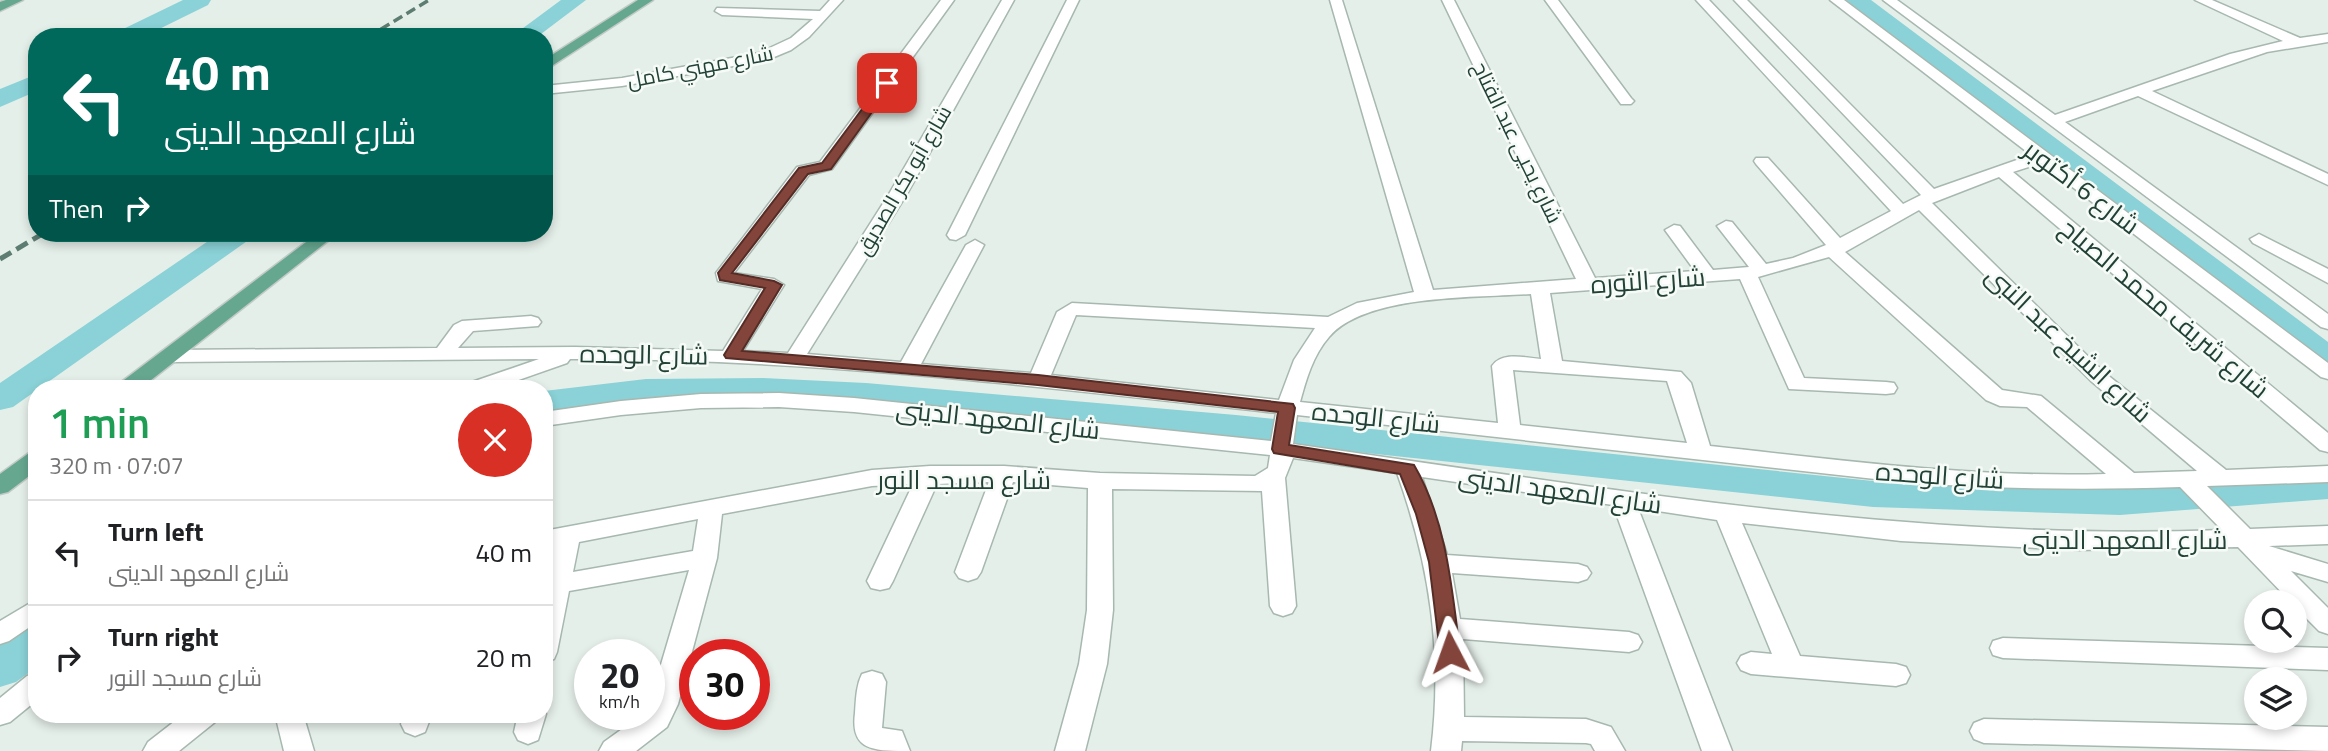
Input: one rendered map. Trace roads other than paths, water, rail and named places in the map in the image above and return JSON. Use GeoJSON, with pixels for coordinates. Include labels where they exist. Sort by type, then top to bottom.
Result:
{"type":"FeatureCollection","features":[{"type":"Feature","properties":{"kind":"main road"},"geometry":{"type":"LineString","coordinates":[[0,7],[17,0]]}},
{"type":"Feature","properties":{"kind":"main road"},"geometry":{"type":"LineString","coordinates":[[553,61],[647,0]]}},
{"type":"Feature","properties":{"kind":"main road"},"geometry":{"type":"LineString","coordinates":[[139,380],[317,242]]}},
{"type":"Feature","properties":{"kind":"main road"},"geometry":{"type":"LineString","coordinates":[[0,486],[28,465]]}},
{"type":"Feature","properties":{"kind":"street","name":"شارع مهني كامل"},"geometry":{"type":"LineString","coordinates":[[553,89],[622,82],[762,57],[796,43],[837,0]]}},
{"type":"Feature","properties":{"kind":"street"},"geometry":{"type":"LineString","coordinates":[[732,355],[774,285],[731,279],[725,276],[725,273],[803,171],[827,166],[948,0]]}},
{"type":"Feature","properties":{"kind":"street","name":"شارع أبو بكر الصديق"},"geometry":{"type":"LineString","coordinates":[[794,359],[898,194],[1009,0]]}},
{"type":"Feature","properties":{"kind":"street"},"geometry":{"type":"LineString","coordinates":[[956,235],[1073,0]]}},
{"type":"Feature","properties":{"kind":"street"},"geometry":{"type":"LineString","coordinates":[[1336,0],[1425,296]]}},
{"type":"Feature","properties":{"kind":"street","name":"شارع يحيى عبد الفتاح"},"geometry":{"type":"LineString","coordinates":[[1448,0],[1588,284]]}},
{"type":"Feature","properties":{"kind":"street"},"geometry":{"type":"LineString","coordinates":[[1551,0],[1626,101]]}},
{"type":"Feature","properties":{"kind":"street"},"geometry":{"type":"LineString","coordinates":[[1702,0],[1902,213]]}},
{"type":"Feature","properties":{"kind":"street","name":"شارع الشيخ عبد النبى"},"geometry":{"type":"LineString","coordinates":[[1740,0],[2098,377],[2222,479]]}},
{"type":"Feature","properties":{"kind":"street","name":"شارع 6 أكتوبر"},"geometry":{"type":"LineString","coordinates":[[1836,0],[2328,373]]}},
{"type":"Feature","properties":{"kind":"street","name":"شارع 6 أكتوبر"},"geometry":{"type":"LineString","coordinates":[[1889,0],[2328,323]]}},
{"type":"Feature","properties":{"kind":"street"},"geometry":{"type":"LineString","coordinates":[[2201,0],[2297,42]]}},
{"type":"Feature","properties":{"kind":"street"},"geometry":{"type":"LineString","coordinates":[[722,11],[825,15]]}},
{"type":"Feature","properties":{"kind":"street"},"geometry":{"type":"LineString","coordinates":[[2052,121],[2235,57],[2297,42],[2328,38]]}},
{"type":"Feature","properties":{"kind":"street"},"geometry":{"type":"LineString","coordinates":[[2138,90],[2328,180]]}},
{"type":"Feature","properties":{"kind":"street","name":"شارع الثوره"},"geometry":{"type":"LineString","coordinates":[[1287,408],[1306,359],[1321,334],[1332,323],[1350,312],[1384,302],[1425,296],[1754,272],[1805,261],[1836,249],[1927,199],[2042,157]]}},
{"type":"Feature","properties":{"kind":"street"},"geometry":{"type":"LineString","coordinates":[[1762,161],[1836,249],[1994,395],[2000,400],[2034,401],[2130,482]]}},
{"type":"Feature","properties":{"kind":"street","name":"شارع شريف محمد الصياح"},"geometry":{"type":"LineString","coordinates":[[2003,171],[2328,445]]}},
{"type":"Feature","properties":{"kind":"street"},"geometry":{"type":"LineString","coordinates":[[1726,226],[1754,272],[1796,384],[1886,387]]}},
{"type":"Feature","properties":{"kind":"street"},"geometry":{"type":"LineString","coordinates":[[1674,230],[1707,275]]}},
{"type":"Feature","properties":{"kind":"street"},"geometry":{"type":"LineString","coordinates":[[2259,239],[2328,277]]}},
{"type":"Feature","properties":{"kind":"street"},"geometry":{"type":"LineString","coordinates":[[908,368],[975,245]]}},
{"type":"Feature","properties":{"kind":"street"},"geometry":{"type":"LineString","coordinates":[[1540,288],[1552,364]]}},
{"type":"Feature","properties":{"kind":"street"},"geometry":{"type":"LineString","coordinates":[[1038,380],[1067,312],[1072,309],[1332,323]]}},
{"type":"Feature","properties":{"kind":"street"},"geometry":{"type":"LineString","coordinates":[[443,354],[461,329],[468,325],[531,322]]}},
{"type":"Feature","properties":{"kind":"street"},"geometry":{"type":"LineString","coordinates":[[499,380],[575,353]]}},
{"type":"Feature","properties":{"kind":"street","name":"شارع الوحده"},"geometry":{"type":"LineString","coordinates":[[171,356],[575,353],[732,355],[1038,380],[1911,475],[2006,481],[2130,482],[2328,474]]}},
{"type":"Feature","properties":{"kind":"street"},"geometry":{"type":"LineString","coordinates":[[1510,432],[1502,366],[1505,363],[1552,364],[1674,376],[1679,383],[1701,452]]}},
{"type":"Feature","properties":{"kind":"street","name":"شارع المعهد الدينى"},"geometry":{"type":"LineString","coordinates":[[553,418],[701,401],[779,400],[993,418],[1280,449],[1407,470],[1726,513],[1876,530],[1990,538],[2251,545],[2328,535]]}},
{"type":"Feature","properties":{"kind":"street"},"geometry":{"type":"LineString","coordinates":[[1283,606],[1273,477],[1280,466],[1287,408]]}},
{"type":"Feature","properties":{"kind":"street"},"geometry":{"type":"LineString","coordinates":[[1407,470],[1425,514],[1438,562],[1449,628],[1451,677],[1448,740],[1586,731],[1601,736],[1610,751]]}},
{"type":"Feature","properties":{"kind":"street"},"geometry":{"type":"LineString","coordinates":[[880,581],[930,474]]}},
{"type":"Feature","properties":{"kind":"street","name":"شارع مسجد النور"},"geometry":{"type":"LineString","coordinates":[[556,538],[872,478],[930,474],[1004,474],[1100,481],[1240,486],[1258,484],[1273,477]]}},
{"type":"Feature","properties":{"kind":"street"},"geometry":{"type":"LineString","coordinates":[[968,572],[1004,474]]}},
{"type":"Feature","properties":{"kind":"street"},"geometry":{"type":"LineString","coordinates":[[2187,480],[2328,624]]}},
{"type":"Feature","properties":{"kind":"street"},"geometry":{"type":"LineString","coordinates":[[1070,751],[1093,664],[1100,610],[1100,481]]}},
{"type":"Feature","properties":{"kind":"street"},"geometry":{"type":"LineString","coordinates":[[1622,499],[1717,751]]}},
{"type":"Feature","properties":{"kind":"street"},"geometry":{"type":"LineString","coordinates":[[614,751],[657,719],[664,704],[705,558],[712,507]]}},
{"type":"Feature","properties":{"kind":"street"},"geometry":{"type":"LineString","coordinates":[[1726,513],[1791,666]]}},
{"type":"Feature","properties":{"kind":"street"},"geometry":{"type":"LineString","coordinates":[[553,566],[556,538]]}},
{"type":"Feature","properties":{"kind":"street"},"geometry":{"type":"LineString","coordinates":[[2251,545],[2328,573]]}},
{"type":"Feature","properties":{"kind":"street"},"geometry":{"type":"LineString","coordinates":[[553,585],[705,558]]}},
{"type":"Feature","properties":{"kind":"street"},"geometry":{"type":"LineString","coordinates":[[1438,562],[1578,573]]}},
{"type":"Feature","properties":{"kind":"street"},"geometry":{"type":"LineString","coordinates":[[0,635],[28,615]]}},
{"type":"Feature","properties":{"kind":"street"},"geometry":{"type":"LineString","coordinates":[[1449,628],[1629,642]]}},
{"type":"Feature","properties":{"kind":"street"},"geometry":{"type":"LineString","coordinates":[[2003,648],[2328,659]]}},
{"type":"Feature","properties":{"kind":"street"},"geometry":{"type":"LineString","coordinates":[[1751,663],[1896,675]]}},
{"type":"Feature","properties":{"kind":"street"},"geometry":{"type":"LineString","coordinates":[[872,682],[867,734],[874,740],[892,739],[895,751]]}},
{"type":"Feature","properties":{"kind":"street"},"geometry":{"type":"LineString","coordinates":[[0,714],[28,691]]}},
{"type":"Feature","properties":{"kind":"street"},"geometry":{"type":"LineString","coordinates":[[158,751],[194,723]]}},
{"type":"Feature","properties":{"kind":"street"},"geometry":{"type":"LineString","coordinates":[[291,723],[299,751]]}},
{"type":"Feature","properties":{"kind":"street"},"geometry":{"type":"LineString","coordinates":[[1984,731],[2328,739]]}},
{"type":"Feature","properties":{"kind":"waterway"},"geometry":{"type":"LineString","coordinates":[[143,28],[200,0]]}},
{"type":"Feature","properties":{"kind":"waterway"},"geometry":{"type":"LineString","coordinates":[[535,28],[575,0]]}},
{"type":"Feature","properties":{"kind":"waterway"},"geometry":{"type":"LineString","coordinates":[[1857,0],[2328,358]]}},
{"type":"Feature","properties":{"kind":"waterway"},"geometry":{"type":"LineString","coordinates":[[0,99],[28,85]]}},
{"type":"Feature","properties":{"kind":"waterway"},"geometry":{"type":"LineString","coordinates":[[0,399],[226,242]]}},
{"type":"Feature","properties":{"kind":"waterway"},"geometry":{"type":"LineString","coordinates":[[553,401],[646,390],[763,389],[866,394],[1236,427],[1873,494],[2120,502],[2328,486]]}},
{"type":"Feature","properties":{"kind":"waterway"},"geometry":{"type":"LineString","coordinates":[[0,669],[28,649]]}},
{"type":"Feature","properties":{"kind":"railway"},"geometry":{"type":"LineString","coordinates":[[383,28],[429,0]]}},
{"type":"Feature","properties":{"kind":"railway"},"geometry":{"type":"LineString","coordinates":[[0,259],[29,242]]}}]}
